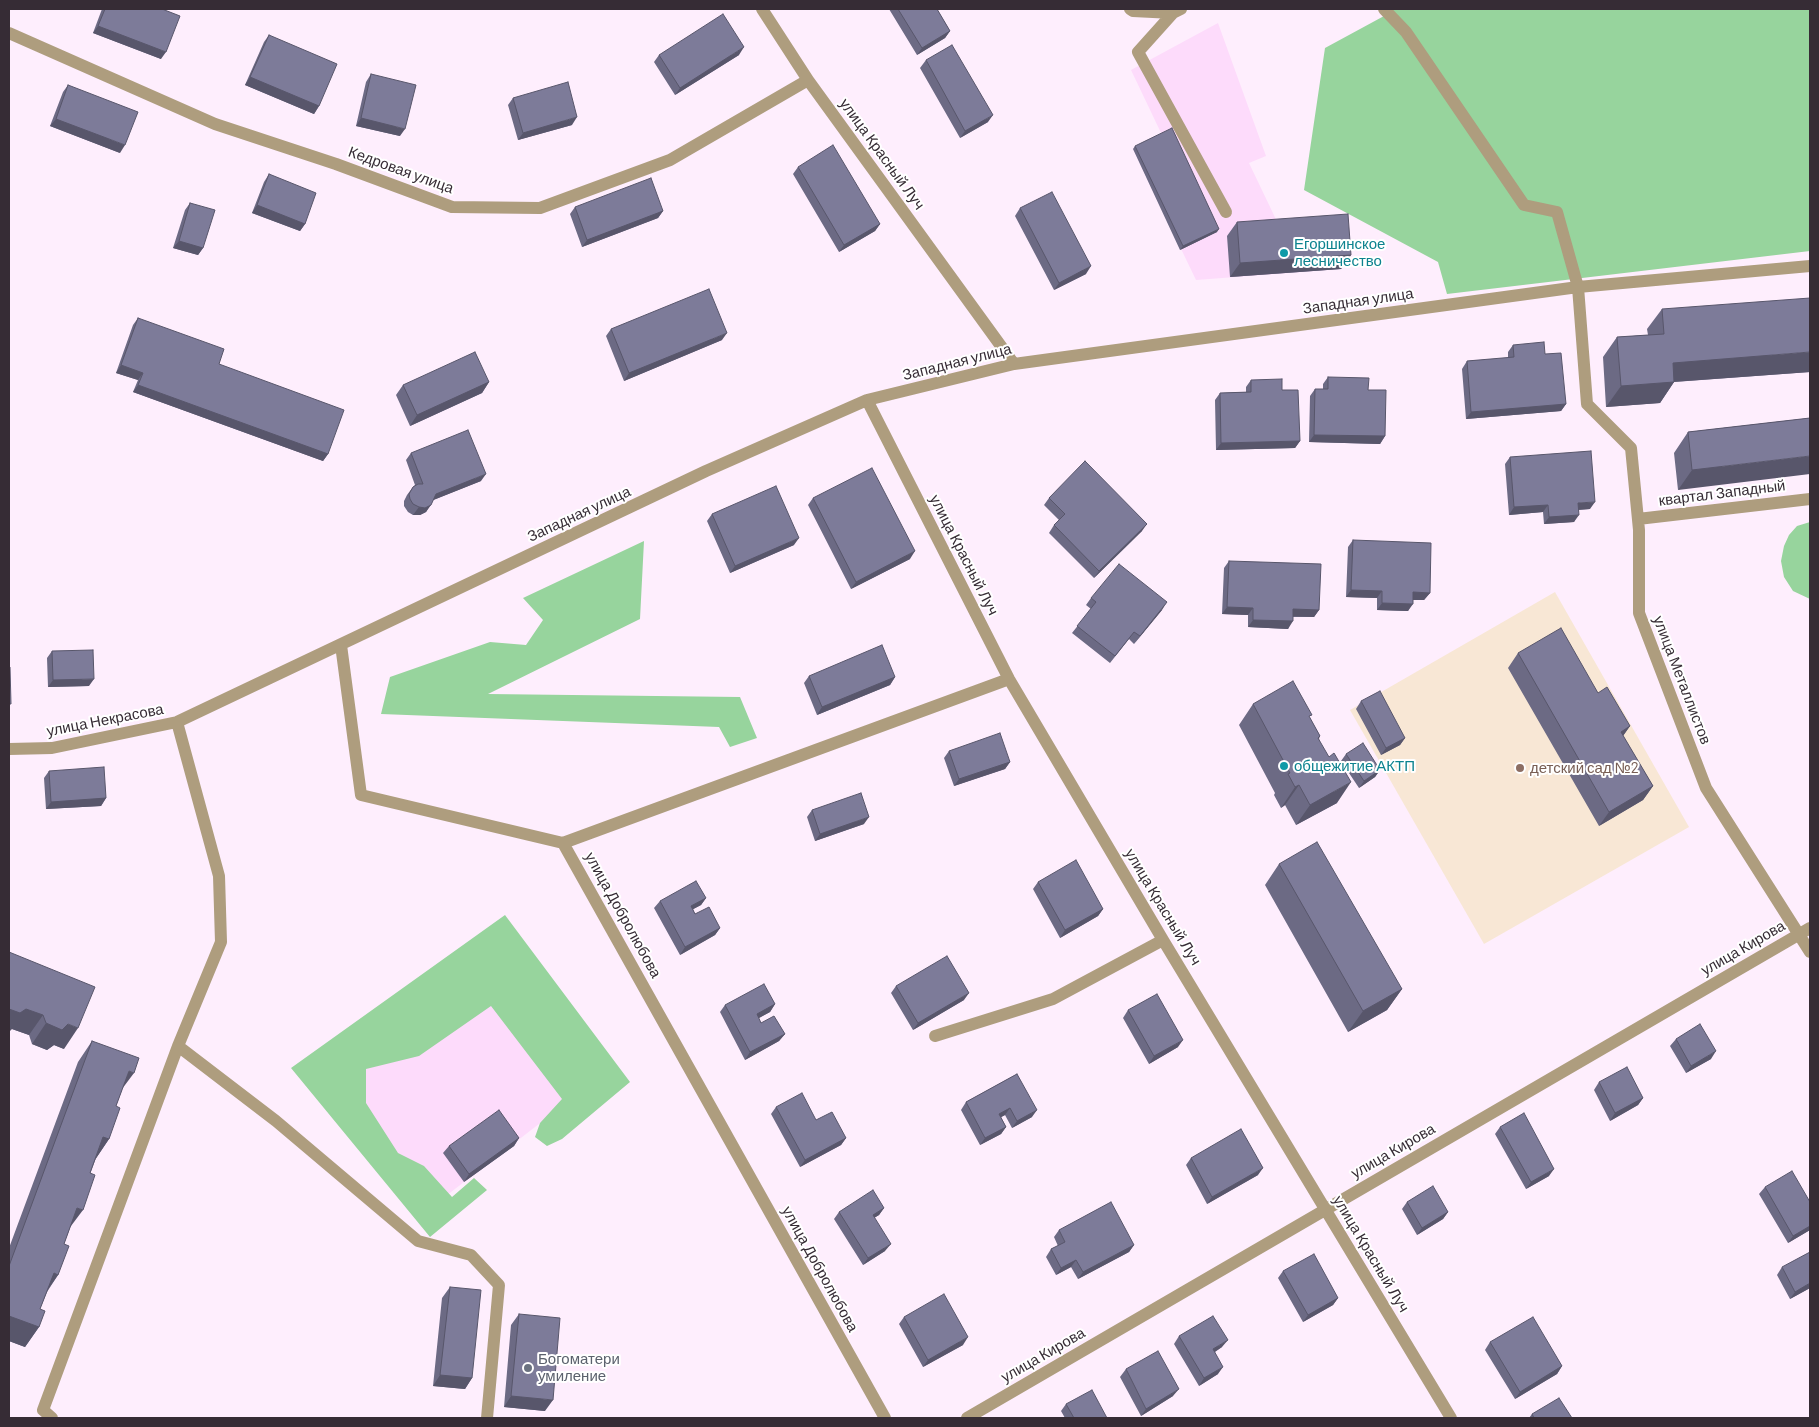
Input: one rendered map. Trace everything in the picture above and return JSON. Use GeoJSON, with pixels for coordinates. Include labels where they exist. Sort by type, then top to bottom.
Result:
{"type":"FeatureCollection","features":[{"type":"Feature","properties":{"kind":"street","name":"улица Красный Луч"},"geometry":{"type":"LineString","coordinates":[[762,9],[808,80],[1014,364]]}},
{"type":"Feature","properties":{"kind":"street"},"geometry":{"type":"LineString","coordinates":[[1130,9],[1133,11],[1177,11]]}},
{"type":"Feature","properties":{"kind":"street","name":"улица Металлистов"},"geometry":{"type":"LineString","coordinates":[[1384,9],[1406,32],[1524,204],[1557,212],[1578,287],[1587,404],[1631,448],[1638,519],[1639,613],[1706,788],[1805,931],[1810,952]]}},
{"type":"Feature","properties":{"kind":"street"},"geometry":{"type":"LineString","coordinates":[[1177,11],[1138,52],[1226,212]]}},
{"type":"Feature","properties":{"kind":"street","name":"Кедровая улица"},"geometry":{"type":"LineString","coordinates":[[9,33],[215,124],[336,164],[452,207],[540,208],[670,160],[808,80]]}},
{"type":"Feature","properties":{"kind":"street","name":"Западная улица"},"geometry":{"type":"LineString","coordinates":[[177,722],[706,471],[867,400],[1014,364],[1578,287],[1810,266]]}},
{"type":"Feature","properties":{"kind":"street","name":"улица Красный Луч"},"geometry":{"type":"LineString","coordinates":[[867,400],[1010,679],[1163,940],[1451,1418]]}},
{"type":"Feature","properties":{"kind":"street","name":"квартал Западный"},"geometry":{"type":"LineString","coordinates":[[1638,519],[1810,499]]}},
{"type":"Feature","properties":{"kind":"street"},"geometry":{"type":"LineString","coordinates":[[341,645],[361,795],[563,843]]}},
{"type":"Feature","properties":{"kind":"street","name":"улица Добролюбова"},"geometry":{"type":"LineString","coordinates":[[885,1418],[563,843],[1010,679]]}},
{"type":"Feature","properties":{"kind":"street"},"geometry":{"type":"LineString","coordinates":[[52,1418],[43,1410],[178,1046],[221,942],[218,876],[177,722]]}},
{"type":"Feature","properties":{"kind":"street","name":"улица Некрасова"},"geometry":{"type":"LineString","coordinates":[[9,749],[52,748],[177,722]]}},
{"type":"Feature","properties":{"kind":"street","name":"улица Кирова"},"geometry":{"type":"LineString","coordinates":[[966,1418],[1805,931]]}},
{"type":"Feature","properties":{"kind":"street"},"geometry":{"type":"LineString","coordinates":[[935,1036],[1053,999],[1163,940]]}},
{"type":"Feature","properties":{"kind":"street"},"geometry":{"type":"LineString","coordinates":[[178,1046],[276,1121],[418,1241],[471,1255],[499,1286],[487,1418]]}},
{"type":"Feature","properties":{"kind":"shaded area","name":"Егоршинское лесничество"},"geometry":{"type":"Polygon","coordinates":[[[1218,23],[1266,156],[1249,163],[1282,232],[1341,269],[1196,280],[1133,149],[1162,135],[1131,70],[1218,23]]]}},
{"type":"Feature","properties":{"kind":"shaded area","name":"детский сад №2"},"geometry":{"type":"Polygon","coordinates":[[[1555,592],[1689,827],[1484,944],[1350,710],[1555,592]]]}},
{"type":"Feature","properties":{"kind":"shaded area"},"geometry":{"type":"Polygon","coordinates":[[[496,967],[588,1086],[433,1206],[341,1087],[496,967]]]}},
{"type":"Feature","properties":{"kind":"green space"},"geometry":{"type":"Polygon","coordinates":[[[1385,9],[1810,9],[1810,251],[1447,294],[1438,262],[1304,190],[1325,48],[1384,16],[1385,9]]]}},
{"type":"Feature","properties":{"kind":"green space"},"geometry":{"type":"Polygon","coordinates":[[[1810,522],[1810,599],[1793,591],[1784,577],[1781,561],[1784,546],[1789,535],[1797,526],[1810,522]]]}},
{"type":"Feature","properties":{"kind":"green space"},"geometry":{"type":"Polygon","coordinates":[[[644,541],[640,619],[488,694],[740,697],[757,738],[730,747],[719,727],[381,714],[390,677],[490,642],[526,645],[543,620],[523,598],[644,541]]]}},
{"type":"Feature","properties":{"kind":"green space"},"geometry":{"type":"Polygon","coordinates":[[[505,915],[630,1082],[562,1139],[547,1146],[535,1137],[540,1123],[562,1099],[491,1006],[419,1056],[366,1069],[366,1103],[398,1153],[424,1166],[452,1197],[474,1178],[487,1190],[430,1237],[291,1068],[505,915]]]}},
{"type":"Feature","properties":{"kind":"building"},"geometry":{"type":"Polygon","coordinates":[[[105,9],[162,9],[180,16],[166,52],[98,26],[105,9]]]}},
{"type":"Feature","properties":{"kind":"building"},"geometry":{"type":"Polygon","coordinates":[[[898,9],[937,9],[950,31],[922,48],[898,9]]]}},
{"type":"Feature","properties":{"kind":"building"},"geometry":{"type":"Polygon","coordinates":[[[723,14],[744,47],[680,88],[659,55],[723,14]]]}},
{"type":"Feature","properties":{"kind":"building"},"geometry":{"type":"Polygon","coordinates":[[[269,35],[337,64],[319,106],[250,77],[269,35]]]}},
{"type":"Feature","properties":{"kind":"building"},"geometry":{"type":"Polygon","coordinates":[[[952,45],[993,115],[965,131],[926,60],[952,45]]]}},
{"type":"Feature","properties":{"kind":"building"},"geometry":{"type":"Polygon","coordinates":[[[371,74],[416,85],[405,129],[361,118],[371,74]]]}},
{"type":"Feature","properties":{"kind":"building"},"geometry":{"type":"Polygon","coordinates":[[[568,82],[577,117],[523,133],[513,98],[568,82]]]}},
{"type":"Feature","properties":{"kind":"building"},"geometry":{"type":"Polygon","coordinates":[[[68,85],[138,112],[125,145],[56,119],[68,85]]]}},
{"type":"Feature","properties":{"kind":"building"},"geometry":{"type":"Polygon","coordinates":[[[1172,128],[1219,229],[1183,246],[1135,146],[1172,128]]]}},
{"type":"Feature","properties":{"kind":"building"},"geometry":{"type":"Polygon","coordinates":[[[833,145],[880,224],[844,245],[798,167],[833,145]]]}},
{"type":"Feature","properties":{"kind":"building"},"geometry":{"type":"Polygon","coordinates":[[[269,174],[316,193],[305,224],[257,205],[269,174]]]}},
{"type":"Feature","properties":{"kind":"building"},"geometry":{"type":"Polygon","coordinates":[[[651,178],[663,211],[587,240],[575,207],[651,178]]]}},
{"type":"Feature","properties":{"kind":"building"},"geometry":{"type":"Polygon","coordinates":[[[1052,192],[1091,266],[1059,283],[1020,208],[1052,192]]]}},
{"type":"Feature","properties":{"kind":"building"},"geometry":{"type":"Polygon","coordinates":[[[190,203],[215,210],[203,248],[179,241],[190,203]]]}},
{"type":"Feature","properties":{"kind":"building","name":"Егоршинское лесничество"},"geometry":{"type":"Polygon","coordinates":[[[1348,214],[1351,255],[1240,263],[1237,222],[1348,214]]]}},
{"type":"Feature","properties":{"kind":"building"},"geometry":{"type":"Polygon","coordinates":[[[709,289],[727,333],[629,373],[611,329],[709,289]]]}},
{"type":"Feature","properties":{"kind":"building"},"geometry":{"type":"Polygon","coordinates":[[[1810,298],[1810,352],[1673,363],[1674,382],[1621,386],[1617,337],[1664,334],[1662,309],[1810,298]]]}},
{"type":"Feature","properties":{"kind":"building"},"geometry":{"type":"Polygon","coordinates":[[[138,318],[224,349],[219,364],[344,410],[328,454],[138,385],[143,373],[121,365],[138,318]]]}},
{"type":"Feature","properties":{"kind":"building"},"geometry":{"type":"Polygon","coordinates":[[[1544,342],[1545,354],[1561,353],[1566,404],[1471,412],[1467,361],[1514,357],[1513,345],[1544,342]]]}},
{"type":"Feature","properties":{"kind":"building"},"geometry":{"type":"Polygon","coordinates":[[[475,352],[489,382],[417,415],[403,385],[475,352]]]}},
{"type":"Feature","properties":{"kind":"building"},"geometry":{"type":"Polygon","coordinates":[[[1328,377],[1369,378],[1368,390],[1386,390],[1385,436],[1314,435],[1315,389],[1328,389],[1328,377]]]}},
{"type":"Feature","properties":{"kind":"building"},"geometry":{"type":"Polygon","coordinates":[[[1282,379],[1282,390],[1298,390],[1300,441],[1221,443],[1220,393],[1251,392],[1251,380],[1282,379]]]}},
{"type":"Feature","properties":{"kind":"building"},"geometry":{"type":"Polygon","coordinates":[[[1810,418],[1810,456],[1692,470],[1688,432],[1810,418]]]}},
{"type":"Feature","properties":{"kind":"building"},"geometry":{"type":"Polygon","coordinates":[[[468,430],[486,474],[436,494],[431,505],[425,508],[413,504],[409,494],[413,487],[423,484],[411,453],[468,430]]]}},
{"type":"Feature","properties":{"kind":"building"},"geometry":{"type":"Polygon","coordinates":[[[1591,451],[1595,502],[1578,503],[1579,515],[1549,517],[1548,505],[1514,507],[1510,457],[1591,451]]]}},
{"type":"Feature","properties":{"kind":"building"},"geometry":{"type":"Polygon","coordinates":[[[1085,461],[1147,524],[1099,571],[1054,525],[1065,514],[1049,498],[1085,461]]]}},
{"type":"Feature","properties":{"kind":"building"},"geometry":{"type":"Polygon","coordinates":[[[872,468],[915,551],[856,582],[813,498],[872,468]]]}},
{"type":"Feature","properties":{"kind":"building"},"geometry":{"type":"Polygon","coordinates":[[[776,486],[799,538],[735,566],[712,514],[776,486]]]}},
{"type":"Feature","properties":{"kind":"building"},"geometry":{"type":"Polygon","coordinates":[[[1353,540],[1431,543],[1430,593],[1413,592],[1413,604],[1382,603],[1382,591],[1351,590],[1353,540]]]}},
{"type":"Feature","properties":{"kind":"building"},"geometry":{"type":"Polygon","coordinates":[[[1229,561],[1321,564],[1319,610],[1293,609],[1293,621],[1253,620],[1253,608],[1227,607],[1229,561]]]}},
{"type":"Feature","properties":{"kind":"building"},"geometry":{"type":"Polygon","coordinates":[[[1119,564],[1167,602],[1140,636],[1134,632],[1115,656],[1077,626],[1096,602],[1091,598],[1119,564]]]}},
{"type":"Feature","properties":{"kind":"building","name":"детский сад №2"},"geometry":{"type":"Polygon","coordinates":[[[1561,628],[1598,693],[1607,687],[1630,726],[1621,732],[1653,786],[1609,812],[1518,653],[1561,628]]]}},
{"type":"Feature","properties":{"kind":"building"},"geometry":{"type":"Polygon","coordinates":[[[882,645],[895,677],[822,707],[809,676],[882,645]]]}},
{"type":"Feature","properties":{"kind":"building"},"geometry":{"type":"Polygon","coordinates":[[[93,650],[94,679],[53,680],[52,651],[93,650]]]}},
{"type":"Feature","properties":{"kind":"building"},"geometry":{"type":"Polygon","coordinates":[[[10,667],[11,704],[9,704],[10,667]]]}},
{"type":"Feature","properties":{"kind":"building"},"geometry":{"type":"Polygon","coordinates":[[[1293,681],[1312,715],[1309,716],[1320,736],[1318,738],[1329,757],[1334,753],[1351,782],[1310,805],[1299,785],[1295,787],[1288,774],[1290,773],[1253,704],[1293,681]]]}},
{"type":"Feature","properties":{"kind":"building"},"geometry":{"type":"Polygon","coordinates":[[[1380,691],[1405,738],[1386,748],[1361,701],[1380,691]]]}},
{"type":"Feature","properties":{"kind":"building"},"geometry":{"type":"Polygon","coordinates":[[[1000,733],[1010,762],[959,779],[949,751],[1000,733]]]}},
{"type":"Feature","properties":{"kind":"building"},"geometry":{"type":"Polygon","coordinates":[[[1363,743],[1380,770],[1364,781],[1346,754],[1363,743]]]}},
{"type":"Feature","properties":{"kind":"building"},"geometry":{"type":"Polygon","coordinates":[[[104,767],[106,798],[51,802],[49,771],[104,767]]]}},
{"type":"Feature","properties":{"kind":"building"},"geometry":{"type":"Polygon","coordinates":[[[861,793],[869,817],[820,834],[812,810],[861,793]]]}},
{"type":"Feature","properties":{"kind":"building"},"geometry":{"type":"Polygon","coordinates":[[[1317,842],[1402,989],[1363,1011],[1279,864],[1317,842]]]}},
{"type":"Feature","properties":{"kind":"building"},"geometry":{"type":"Polygon","coordinates":[[[1076,860],[1103,909],[1065,930],[1038,882],[1076,860]]]}},
{"type":"Feature","properties":{"kind":"building"},"geometry":{"type":"Polygon","coordinates":[[[696,881],[706,898],[691,906],[695,914],[709,907],[720,928],[685,947],[660,901],[696,881]]]}},
{"type":"Feature","properties":{"kind":"building"},"geometry":{"type":"Polygon","coordinates":[[[9,952],[95,987],[78,1028],[68,1024],[62,1030],[46,1023],[43,1015],[26,1009],[20,1013],[9,1009],[9,952]]]}},
{"type":"Feature","properties":{"kind":"building"},"geometry":{"type":"Polygon","coordinates":[[[947,956],[969,993],[918,1023],[896,986],[947,956]]]}},
{"type":"Feature","properties":{"kind":"building"},"geometry":{"type":"Polygon","coordinates":[[[764,984],[775,1004],[757,1014],[761,1023],[774,1016],[785,1034],[750,1052],[725,1005],[764,984]]]}},
{"type":"Feature","properties":{"kind":"building"},"geometry":{"type":"Polygon","coordinates":[[[1157,994],[1183,1040],[1154,1056],[1128,1010],[1157,994]]]}},
{"type":"Feature","properties":{"kind":"building"},"geometry":{"type":"Polygon","coordinates":[[[1700,1024],[1716,1051],[1691,1066],[1676,1039],[1700,1024]]]}},
{"type":"Feature","properties":{"kind":"building"},"geometry":{"type":"Polygon","coordinates":[[[92,1041],[139,1058],[134,1073],[129,1071],[116,1106],[120,1108],[109,1139],[103,1137],[90,1173],[95,1175],[83,1210],[77,1208],[64,1244],[69,1246],[58,1275],[54,1273],[40,1309],[45,1311],[39,1327],[9,1316],[9,1266],[92,1041]]]}},
{"type":"Feature","properties":{"kind":"building"},"geometry":{"type":"Polygon","coordinates":[[[1627,1067],[1643,1098],[1615,1113],[1599,1082],[1627,1067]]]}},
{"type":"Feature","properties":{"kind":"building"},"geometry":{"type":"Polygon","coordinates":[[[1017,1074],[1037,1110],[1017,1121],[1010,1108],[999,1114],[1006,1127],[985,1138],[966,1102],[1017,1074]]]}},
{"type":"Feature","properties":{"kind":"building"},"geometry":{"type":"Polygon","coordinates":[[[802,1093],[816,1120],[832,1112],[846,1138],[805,1160],[776,1107],[802,1093]]]}},
{"type":"Feature","properties":{"kind":"building"},"geometry":{"type":"Polygon","coordinates":[[[499,1110],[519,1138],[469,1174],[449,1146],[499,1110]]]}},
{"type":"Feature","properties":{"kind":"building"},"geometry":{"type":"Polygon","coordinates":[[[1524,1113],[1554,1169],[1531,1182],[1500,1127],[1524,1113]]]}},
{"type":"Feature","properties":{"kind":"building"},"geometry":{"type":"Polygon","coordinates":[[[1241,1129],[1263,1168],[1212,1197],[1191,1158],[1241,1129]]]}},
{"type":"Feature","properties":{"kind":"building"},"geometry":{"type":"Polygon","coordinates":[[[1792,1171],[1810,1202],[1810,1226],[1793,1236],[1765,1187],[1792,1171]]]}},
{"type":"Feature","properties":{"kind":"building"},"geometry":{"type":"Polygon","coordinates":[[[1433,1186],[1448,1212],[1422,1228],[1407,1202],[1433,1186]]]}},
{"type":"Feature","properties":{"kind":"building"},"geometry":{"type":"Polygon","coordinates":[[[873,1190],[884,1208],[873,1215],[891,1244],[868,1258],[839,1212],[873,1190]]]}},
{"type":"Feature","properties":{"kind":"building"},"geometry":{"type":"Polygon","coordinates":[[[1111,1202],[1134,1245],[1083,1272],[1076,1260],[1061,1268],[1051,1249],[1065,1242],[1059,1230],[1111,1202]]]}},
{"type":"Feature","properties":{"kind":"building"},"geometry":{"type":"Polygon","coordinates":[[[1810,1252],[1810,1283],[1795,1292],[1782,1267],[1810,1252]]]}},
{"type":"Feature","properties":{"kind":"building"},"geometry":{"type":"Polygon","coordinates":[[[1314,1254],[1338,1298],[1308,1315],[1283,1271],[1314,1254]]]}},
{"type":"Feature","properties":{"kind":"building"},"geometry":{"type":"Polygon","coordinates":[[[450,1287],[481,1290],[472,1378],[440,1375],[450,1287]]]}},
{"type":"Feature","properties":{"kind":"building"},"geometry":{"type":"Polygon","coordinates":[[[944,1294],[968,1337],[928,1360],[904,1317],[944,1294]]]}},
{"type":"Feature","properties":{"kind":"building","name":"Богоматери умиление"},"geometry":{"type":"Polygon","coordinates":[[[519,1314],[560,1318],[553,1400],[511,1396],[519,1314]]]}},
{"type":"Feature","properties":{"kind":"building"},"geometry":{"type":"Polygon","coordinates":[[[1213,1316],[1228,1340],[1213,1349],[1223,1367],[1204,1378],[1179,1336],[1213,1316]]]}},
{"type":"Feature","properties":{"kind":"building"},"geometry":{"type":"Polygon","coordinates":[[[1533,1317],[1562,1366],[1520,1392],[1490,1342],[1533,1317]]]}},
{"type":"Feature","properties":{"kind":"building"},"geometry":{"type":"Polygon","coordinates":[[[1158,1351],[1179,1389],[1146,1409],[1126,1369],[1158,1351]]]}},
{"type":"Feature","properties":{"kind":"building"},"geometry":{"type":"Polygon","coordinates":[[[1092,1390],[1107,1418],[1074,1418],[1066,1404],[1092,1390]]]}},
{"type":"Feature","properties":{"kind":"building"},"geometry":{"type":"Polygon","coordinates":[[[1559,1398],[1572,1418],[1534,1418],[1532,1414],[1559,1398]]]}},
{"type":"Feature","properties":{"kind":"place","name":"Егоршинское лесничество"},"geometry":{"type":"Point","coordinates":[1284,253]}},
{"type":"Feature","properties":{"kind":"place","name":"общежитие АКТП"},"geometry":{"type":"Point","coordinates":[1284,766]}},
{"type":"Feature","properties":{"kind":"place","name":"детский сад №2"},"geometry":{"type":"Point","coordinates":[1520,768]}},
{"type":"Feature","properties":{"kind":"place","name":"Богоматери умиление"},"geometry":{"type":"Point","coordinates":[528,1368]}}]}
